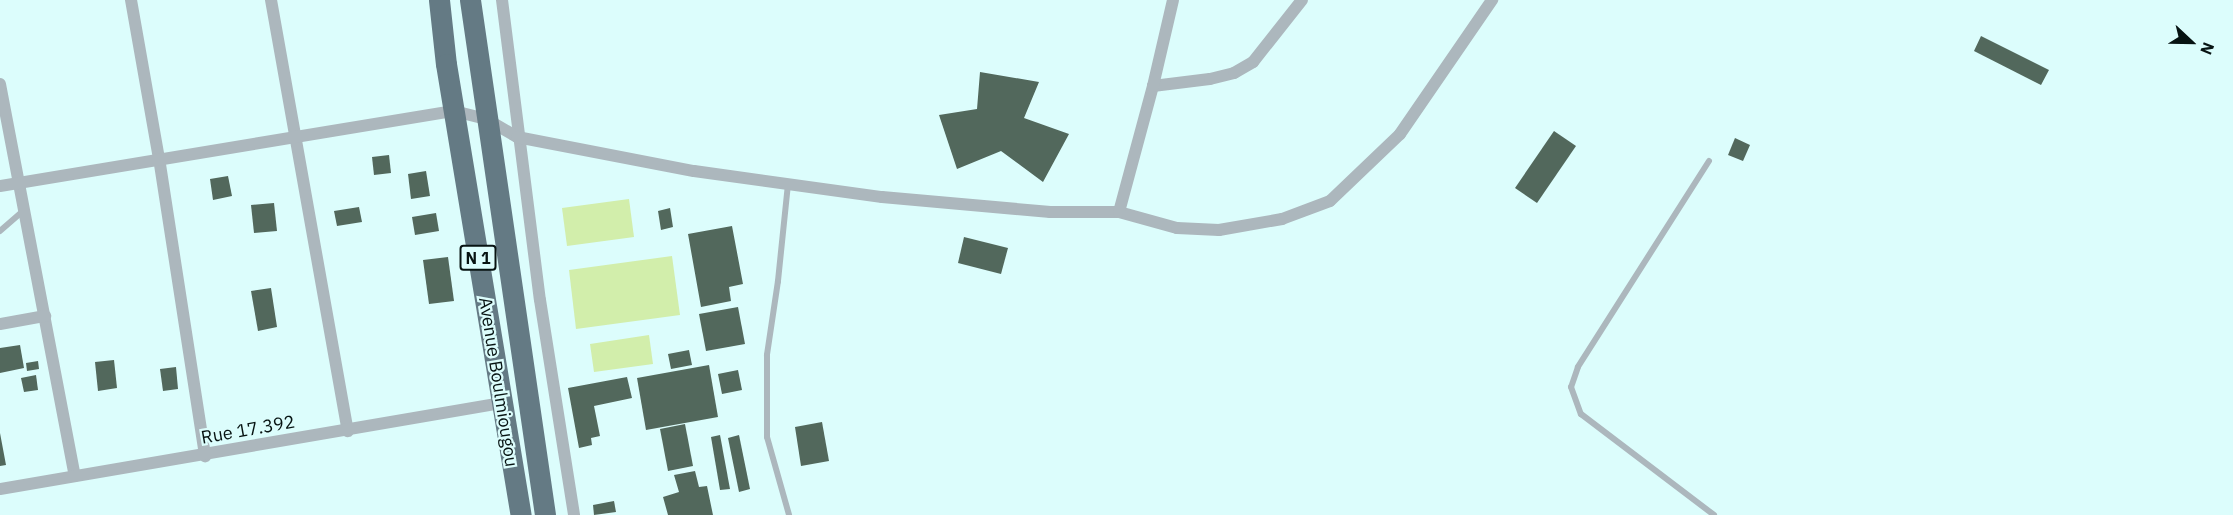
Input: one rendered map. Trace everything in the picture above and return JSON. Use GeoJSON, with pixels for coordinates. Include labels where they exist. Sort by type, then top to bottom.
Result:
{"type":"FeatureCollection","features":[{"type":"Feature","properties":{"kind":"highway","name":"Avenue Boulmiougou"},"geometry":{"type":"LineString","coordinates":[[439,0],[454,111],[521,515]]}},
{"type":"Feature","properties":{"kind":"highway","name":"Avenue Boulmiougou"},"geometry":{"type":"LineString","coordinates":[[470,0],[545,515]]}},
{"type":"Feature","properties":{"kind":"street"},"geometry":{"type":"LineString","coordinates":[[131,0],[159,158],[205,456]]}},
{"type":"Feature","properties":{"kind":"street"},"geometry":{"type":"LineString","coordinates":[[271,0],[348,431]]}},
{"type":"Feature","properties":{"kind":"street"},"geometry":{"type":"LineString","coordinates":[[502,0],[517,137],[574,515]]}},
{"type":"Feature","properties":{"kind":"street"},"geometry":{"type":"LineString","coordinates":[[1119,212],[1153,86],[1173,0]]}},
{"type":"Feature","properties":{"kind":"street"},"geometry":{"type":"LineString","coordinates":[[0,186],[454,111],[486,119],[517,137],[694,171],[882,197],[1050,212],[1119,212],[1178,228],[1219,231],[1282,219],[1330,201],[1400,134],[1492,0]]}},
{"type":"Feature","properties":{"kind":"street"},"geometry":{"type":"LineString","coordinates":[[1153,86],[1210,79],[1253,62],[1301,1]]}},
{"type":"Feature","properties":{"kind":"street"},"geometry":{"type":"LineString","coordinates":[[0,84],[75,476]]}},
{"type":"Feature","properties":{"kind":"street"},"geometry":{"type":"LineString","coordinates":[[0,324],[45,316]]}},
{"type":"Feature","properties":{"kind":"street","name":"Rue 17.392"},"geometry":{"type":"LineString","coordinates":[[0,489],[205,456],[501,403]]}},
{"type":"Feature","properties":{"kind":"lane"},"geometry":{"type":"LineString","coordinates":[[1709,161],[1578,367],[1571,387],[1581,414],[1714,515]]}},
{"type":"Feature","properties":{"kind":"lane"},"geometry":{"type":"LineString","coordinates":[[788,184],[778,281],[766,355],[766,437],[789,515]]}},
{"type":"Feature","properties":{"kind":"lane"},"geometry":{"type":"LineString","coordinates":[[0,231],[25,210]]}},
{"type":"Feature","properties":{"kind":"green space"},"geometry":{"type":"Polygon","coordinates":[[[629,199],[634,237],[567,246],[562,208],[629,199]]]}},
{"type":"Feature","properties":{"kind":"green space"},"geometry":{"type":"Polygon","coordinates":[[[672,256],[680,315],[576,329],[569,270],[672,256]]]}},
{"type":"Feature","properties":{"kind":"green space"},"geometry":{"type":"Polygon","coordinates":[[[649,335],[653,364],[594,372],[590,344],[649,335]]]}},
{"type":"Feature","properties":{"kind":"building"},"geometry":{"type":"Polygon","coordinates":[[[1981,36],[2049,70],[2041,85],[1974,51],[1981,36]]]}},
{"type":"Feature","properties":{"kind":"building"},"geometry":{"type":"Polygon","coordinates":[[[980,72],[1039,82],[1024,118],[1069,134],[1043,182],[1001,151],[957,169],[939,115],[977,109],[980,72]]]}},
{"type":"Feature","properties":{"kind":"building"},"geometry":{"type":"Polygon","coordinates":[[[1554,131],[1576,146],[1537,203],[1515,188],[1554,131]]]}},
{"type":"Feature","properties":{"kind":"building"},"geometry":{"type":"Polygon","coordinates":[[[1735,138],[1750,145],[1743,161],[1728,155],[1735,138]]]}},
{"type":"Feature","properties":{"kind":"building"},"geometry":{"type":"Polygon","coordinates":[[[389,155],[391,173],[374,175],[372,157],[389,155]]]}},
{"type":"Feature","properties":{"kind":"building"},"geometry":{"type":"Polygon","coordinates":[[[426,171],[430,196],[411,199],[408,174],[426,171]]]}},
{"type":"Feature","properties":{"kind":"building"},"geometry":{"type":"Polygon","coordinates":[[[228,176],[232,196],[213,200],[210,179],[228,176]]]}},
{"type":"Feature","properties":{"kind":"building"},"geometry":{"type":"Polygon","coordinates":[[[274,203],[277,231],[254,233],[251,205],[274,203]]]}},
{"type":"Feature","properties":{"kind":"building"},"geometry":{"type":"Polygon","coordinates":[[[359,207],[362,222],[337,226],[334,211],[359,207]]]}},
{"type":"Feature","properties":{"kind":"building"},"geometry":{"type":"Polygon","coordinates":[[[670,208],[673,227],[661,230],[658,211],[670,208]]]}},
{"type":"Feature","properties":{"kind":"building"},"geometry":{"type":"Polygon","coordinates":[[[436,213],[439,231],[415,235],[412,217],[436,213]]]}},
{"type":"Feature","properties":{"kind":"building"},"geometry":{"type":"Polygon","coordinates":[[[732,226],[743,284],[729,287],[731,301],[701,307],[688,234],[732,226]]]}},
{"type":"Feature","properties":{"kind":"building"},"geometry":{"type":"Polygon","coordinates":[[[964,237],[1008,248],[1001,274],[958,263],[964,237]]]}},
{"type":"Feature","properties":{"kind":"building"},"geometry":{"type":"Polygon","coordinates":[[[448,257],[454,301],[429,304],[423,260],[448,257]]]}},
{"type":"Feature","properties":{"kind":"building"},"geometry":{"type":"Polygon","coordinates":[[[271,288],[277,327],[258,331],[251,291],[271,288]]]}},
{"type":"Feature","properties":{"kind":"building"},"geometry":{"type":"Polygon","coordinates":[[[738,307],[745,344],[706,351],[699,314],[738,307]]]}},
{"type":"Feature","properties":{"kind":"building"},"geometry":{"type":"Polygon","coordinates":[[[20,345],[24,368],[0,373],[0,348],[20,345]]]}},
{"type":"Feature","properties":{"kind":"building"},"geometry":{"type":"Polygon","coordinates":[[[689,350],[692,365],[671,369],[668,354],[689,350]]]}},
{"type":"Feature","properties":{"kind":"building"},"geometry":{"type":"Polygon","coordinates":[[[114,360],[117,388],[98,391],[95,362],[114,360]]]}},
{"type":"Feature","properties":{"kind":"building"},"geometry":{"type":"Polygon","coordinates":[[[38,361],[39,369],[27,371],[26,363],[38,361]]]}},
{"type":"Feature","properties":{"kind":"building"},"geometry":{"type":"Polygon","coordinates":[[[709,365],[718,417],[646,430],[637,378],[709,365]]]}},
{"type":"Feature","properties":{"kind":"building"},"geometry":{"type":"Polygon","coordinates":[[[176,367],[178,389],[163,391],[160,369],[176,367]]]}},
{"type":"Feature","properties":{"kind":"building"},"geometry":{"type":"Polygon","coordinates":[[[738,370],[742,390],[722,394],[718,374],[738,370]]]}},
{"type":"Feature","properties":{"kind":"building"},"geometry":{"type":"Polygon","coordinates":[[[36,375],[38,390],[24,392],[21,378],[36,375]]]}},
{"type":"Feature","properties":{"kind":"building"},"geometry":{"type":"Polygon","coordinates":[[[627,377],[632,398],[594,406],[600,436],[591,438],[592,445],[579,448],[568,388],[627,377]]]}},
{"type":"Feature","properties":{"kind":"building"},"geometry":{"type":"Polygon","coordinates":[[[822,422],[829,461],[801,466],[795,427],[822,422]]]}},
{"type":"Feature","properties":{"kind":"building"},"geometry":{"type":"Polygon","coordinates":[[[685,424],[693,466],[668,471],[660,429],[685,424]]]}},
{"type":"Feature","properties":{"kind":"building"},"geometry":{"type":"Polygon","coordinates":[[[0,433],[6,465],[0,466],[0,433]]]}},
{"type":"Feature","properties":{"kind":"building"},"geometry":{"type":"Polygon","coordinates":[[[720,435],[730,489],[720,490],[711,437],[720,435]]]}},
{"type":"Feature","properties":{"kind":"building"},"geometry":{"type":"Polygon","coordinates":[[[739,435],[750,489],[739,492],[728,438],[739,435]]]}},
{"type":"Feature","properties":{"kind":"building"},"geometry":{"type":"Polygon","coordinates":[[[695,471],[699,487],[707,486],[713,515],[668,515],[663,497],[679,492],[674,475],[695,471]]]}},
{"type":"Feature","properties":{"kind":"building"},"geometry":{"type":"Polygon","coordinates":[[[614,501],[616,512],[594,515],[593,505],[614,501]]]}}]}
